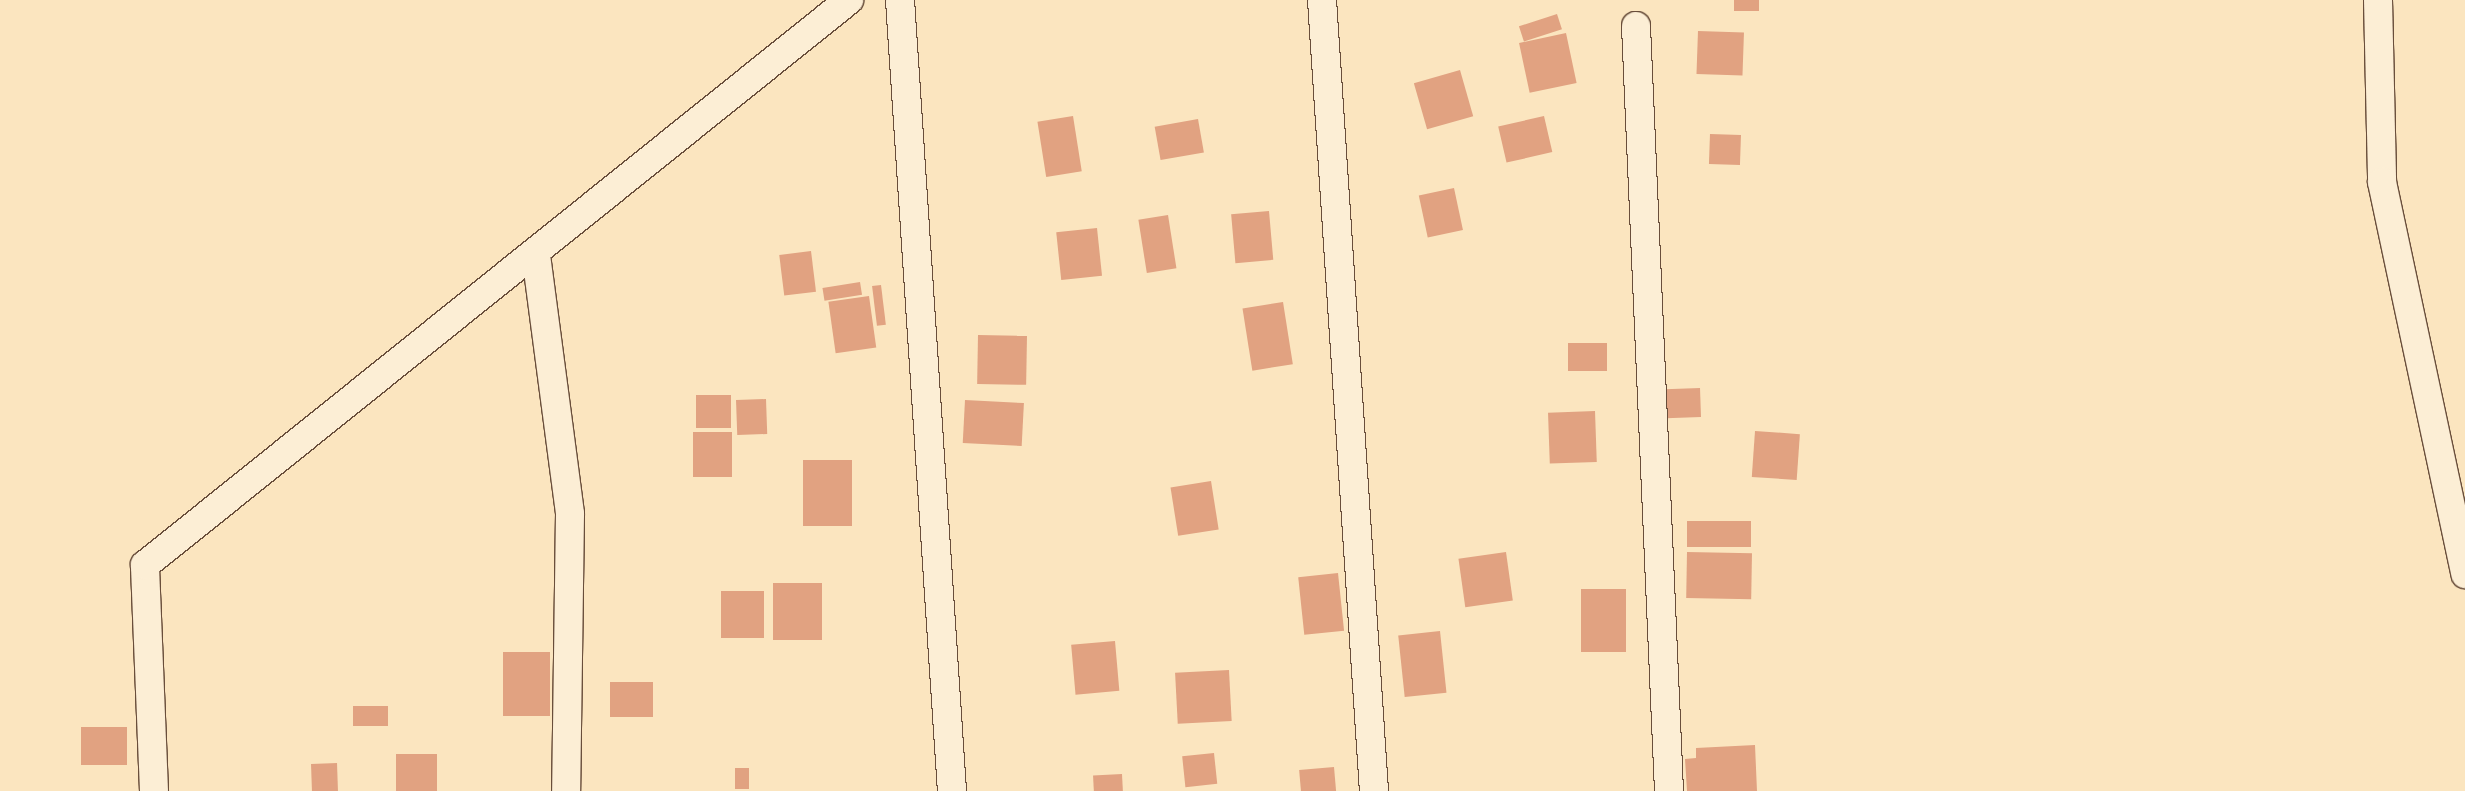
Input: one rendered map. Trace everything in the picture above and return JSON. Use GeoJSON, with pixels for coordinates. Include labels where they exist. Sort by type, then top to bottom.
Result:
{"type":"FeatureCollection","features":[{"type":"Feature","properties":{"kind":"street"},"geometry":{"type":"LineString","coordinates":[[154,791],[145,565],[536,255],[849,0]]}},
{"type":"Feature","properties":{"kind":"street"},"geometry":{"type":"LineString","coordinates":[[900,0],[952,791]]}},
{"type":"Feature","properties":{"kind":"street"},"geometry":{"type":"LineString","coordinates":[[1322,0],[1374,791]]}},
{"type":"Feature","properties":{"kind":"street"},"geometry":{"type":"LineString","coordinates":[[2378,0],[2382,182],[2465,574]]}},
{"type":"Feature","properties":{"kind":"street"},"geometry":{"type":"LineString","coordinates":[[1636,26],[1669,791]]}},
{"type":"Feature","properties":{"kind":"street"},"geometry":{"type":"LineString","coordinates":[[536,255],[570,514],[566,791]]}},
{"type":"Feature","properties":{"kind":"building"},"geometry":{"type":"Polygon","coordinates":[[[1734,0],[1759,0],[1759,11],[1734,11],[1734,0]]]}},
{"type":"Feature","properties":{"kind":"building"},"geometry":{"type":"Polygon","coordinates":[[[1557,14],[1562,29],[1524,42],[1519,26],[1557,14]]]}},
{"type":"Feature","properties":{"kind":"building"},"geometry":{"type":"Polygon","coordinates":[[[1698,31],[1744,33],[1742,76],[1696,74],[1698,31]]]}},
{"type":"Feature","properties":{"kind":"building"},"geometry":{"type":"Polygon","coordinates":[[[1566,33],[1577,83],[1530,93],[1519,43],[1566,33]]]}},
{"type":"Feature","properties":{"kind":"building"},"geometry":{"type":"Polygon","coordinates":[[[1460,70],[1473,116],[1427,129],[1414,83],[1460,70]]]}},
{"type":"Feature","properties":{"kind":"building"},"geometry":{"type":"Polygon","coordinates":[[[1073,116],[1082,171],[1046,177],[1037,122],[1073,116]]]}},
{"type":"Feature","properties":{"kind":"building"},"geometry":{"type":"Polygon","coordinates":[[[1544,116],[1552,152],[1507,163],[1498,127],[1544,116]]]}},
{"type":"Feature","properties":{"kind":"building"},"geometry":{"type":"Polygon","coordinates":[[[1198,119],[1204,152],[1161,160],[1155,127],[1198,119]]]}},
{"type":"Feature","properties":{"kind":"building"},"geometry":{"type":"Polygon","coordinates":[[[1710,134],[1741,135],[1740,165],[1709,164],[1710,134]]]}},
{"type":"Feature","properties":{"kind":"building"},"geometry":{"type":"Polygon","coordinates":[[[1454,188],[1463,230],[1428,238],[1419,195],[1454,188]]]}},
{"type":"Feature","properties":{"kind":"building"},"geometry":{"type":"Polygon","coordinates":[[[1269,211],[1273,260],[1235,263],[1231,214],[1269,211]]]}},
{"type":"Feature","properties":{"kind":"building"},"geometry":{"type":"Polygon","coordinates":[[[1168,215],[1176,268],[1147,273],[1138,220],[1168,215]]]}},
{"type":"Feature","properties":{"kind":"building"},"geometry":{"type":"Polygon","coordinates":[[[1097,228],[1102,276],[1061,280],[1056,232],[1097,228]]]}},
{"type":"Feature","properties":{"kind":"building"},"geometry":{"type":"Polygon","coordinates":[[[811,251],[816,292],[784,296],[779,255],[811,251]]]}},
{"type":"Feature","properties":{"kind":"building"},"geometry":{"type":"Polygon","coordinates":[[[860,282],[862,295],[825,301],[822,288],[860,282]]]}},
{"type":"Feature","properties":{"kind":"building"},"geometry":{"type":"Polygon","coordinates":[[[881,285],[886,325],[877,326],[872,286],[881,285]]]}},
{"type":"Feature","properties":{"kind":"building"},"geometry":{"type":"Polygon","coordinates":[[[869,296],[876,347],[836,353],[828,302],[869,296]]]}},
{"type":"Feature","properties":{"kind":"building"},"geometry":{"type":"Polygon","coordinates":[[[1283,302],[1293,364],[1252,371],[1243,308],[1283,302]]]}},
{"type":"Feature","properties":{"kind":"building"},"geometry":{"type":"Polygon","coordinates":[[[978,335],[1027,336],[1026,385],[977,384],[978,335]]]}},
{"type":"Feature","properties":{"kind":"building"},"geometry":{"type":"Polygon","coordinates":[[[1568,343],[1607,343],[1607,371],[1568,371],[1568,343]]]}},
{"type":"Feature","properties":{"kind":"building"},"geometry":{"type":"Polygon","coordinates":[[[1700,388],[1701,417],[1666,418],[1665,389],[1700,388]]]}},
{"type":"Feature","properties":{"kind":"building"},"geometry":{"type":"Polygon","coordinates":[[[696,395],[731,395],[731,428],[696,428],[696,395]]]}},
{"type":"Feature","properties":{"kind":"building"},"geometry":{"type":"Polygon","coordinates":[[[766,399],[767,434],[737,435],[736,400],[766,399]]]}},
{"type":"Feature","properties":{"kind":"building"},"geometry":{"type":"Polygon","coordinates":[[[965,400],[1024,403],[1022,446],[963,443],[965,400]]]}},
{"type":"Feature","properties":{"kind":"building"},"geometry":{"type":"Polygon","coordinates":[[[1595,411],[1597,462],[1550,464],[1548,413],[1595,411]]]}},
{"type":"Feature","properties":{"kind":"building"},"geometry":{"type":"Polygon","coordinates":[[[1755,431],[1800,434],[1797,480],[1752,477],[1755,431]]]}},
{"type":"Feature","properties":{"kind":"building"},"geometry":{"type":"Polygon","coordinates":[[[693,432],[732,432],[732,477],[693,477],[693,432]]]}},
{"type":"Feature","properties":{"kind":"building"},"geometry":{"type":"Polygon","coordinates":[[[803,460],[852,460],[852,526],[803,526],[803,460]]]}},
{"type":"Feature","properties":{"kind":"building"},"geometry":{"type":"Polygon","coordinates":[[[1211,481],[1219,529],[1178,536],[1171,487],[1211,481]]]}},
{"type":"Feature","properties":{"kind":"building"},"geometry":{"type":"Polygon","coordinates":[[[1687,521],[1751,521],[1751,547],[1687,547],[1687,521]]]}},
{"type":"Feature","properties":{"kind":"building"},"geometry":{"type":"Polygon","coordinates":[[[1506,552],[1513,601],[1465,607],[1458,559],[1506,552]]]}},
{"type":"Feature","properties":{"kind":"building"},"geometry":{"type":"Polygon","coordinates":[[[1687,552],[1752,553],[1751,599],[1686,598],[1687,552]]]}},
{"type":"Feature","properties":{"kind":"building"},"geometry":{"type":"Polygon","coordinates":[[[1338,573],[1344,631],[1304,635],[1298,577],[1338,573]]]}},
{"type":"Feature","properties":{"kind":"building"},"geometry":{"type":"Polygon","coordinates":[[[773,583],[822,583],[822,640],[773,640],[773,583]]]}},
{"type":"Feature","properties":{"kind":"building"},"geometry":{"type":"Polygon","coordinates":[[[1581,589],[1626,589],[1626,652],[1581,652],[1581,589]]]}},
{"type":"Feature","properties":{"kind":"building"},"geometry":{"type":"Polygon","coordinates":[[[721,591],[764,591],[764,638],[721,638],[721,591]]]}},
{"type":"Feature","properties":{"kind":"building"},"geometry":{"type":"Polygon","coordinates":[[[1440,631],[1446,693],[1405,697],[1398,635],[1440,631]]]}},
{"type":"Feature","properties":{"kind":"building"},"geometry":{"type":"Polygon","coordinates":[[[1115,641],[1119,691],[1076,695],[1071,645],[1115,641]]]}},
{"type":"Feature","properties":{"kind":"building"},"geometry":{"type":"Polygon","coordinates":[[[503,652],[550,652],[550,716],[503,716],[503,652]]]}},
{"type":"Feature","properties":{"kind":"building"},"geometry":{"type":"Polygon","coordinates":[[[1229,670],[1232,721],[1178,724],[1175,673],[1229,670]]]}},
{"type":"Feature","properties":{"kind":"building"},"geometry":{"type":"Polygon","coordinates":[[[610,682],[653,682],[653,717],[610,717],[610,682]]]}},
{"type":"Feature","properties":{"kind":"building"},"geometry":{"type":"Polygon","coordinates":[[[353,706],[388,706],[388,726],[353,726],[353,706]]]}},
{"type":"Feature","properties":{"kind":"building"},"geometry":{"type":"Polygon","coordinates":[[[81,727],[127,727],[127,765],[81,765],[81,727]]]}},
{"type":"Feature","properties":{"kind":"building"},"geometry":{"type":"Polygon","coordinates":[[[1755,745],[1757,791],[1687,791],[1685,759],[1696,758],[1696,748],[1755,745]]]}},
{"type":"Feature","properties":{"kind":"building"},"geometry":{"type":"Polygon","coordinates":[[[1214,753],[1217,784],[1185,787],[1182,756],[1214,753]]]}},
{"type":"Feature","properties":{"kind":"building"},"geometry":{"type":"Polygon","coordinates":[[[396,754],[437,754],[437,791],[396,791],[396,754]]]}},
{"type":"Feature","properties":{"kind":"building"},"geometry":{"type":"Polygon","coordinates":[[[337,763],[338,791],[312,791],[311,764],[337,763]]]}},
{"type":"Feature","properties":{"kind":"building"},"geometry":{"type":"Polygon","coordinates":[[[1334,767],[1336,791],[1301,791],[1299,770],[1334,767]]]}},
{"type":"Feature","properties":{"kind":"building"},"geometry":{"type":"Polygon","coordinates":[[[735,768],[749,768],[749,789],[735,789],[735,768]]]}},
{"type":"Feature","properties":{"kind":"building"},"geometry":{"type":"Polygon","coordinates":[[[1122,774],[1123,791],[1094,791],[1093,776],[1122,774]]]}}]}
